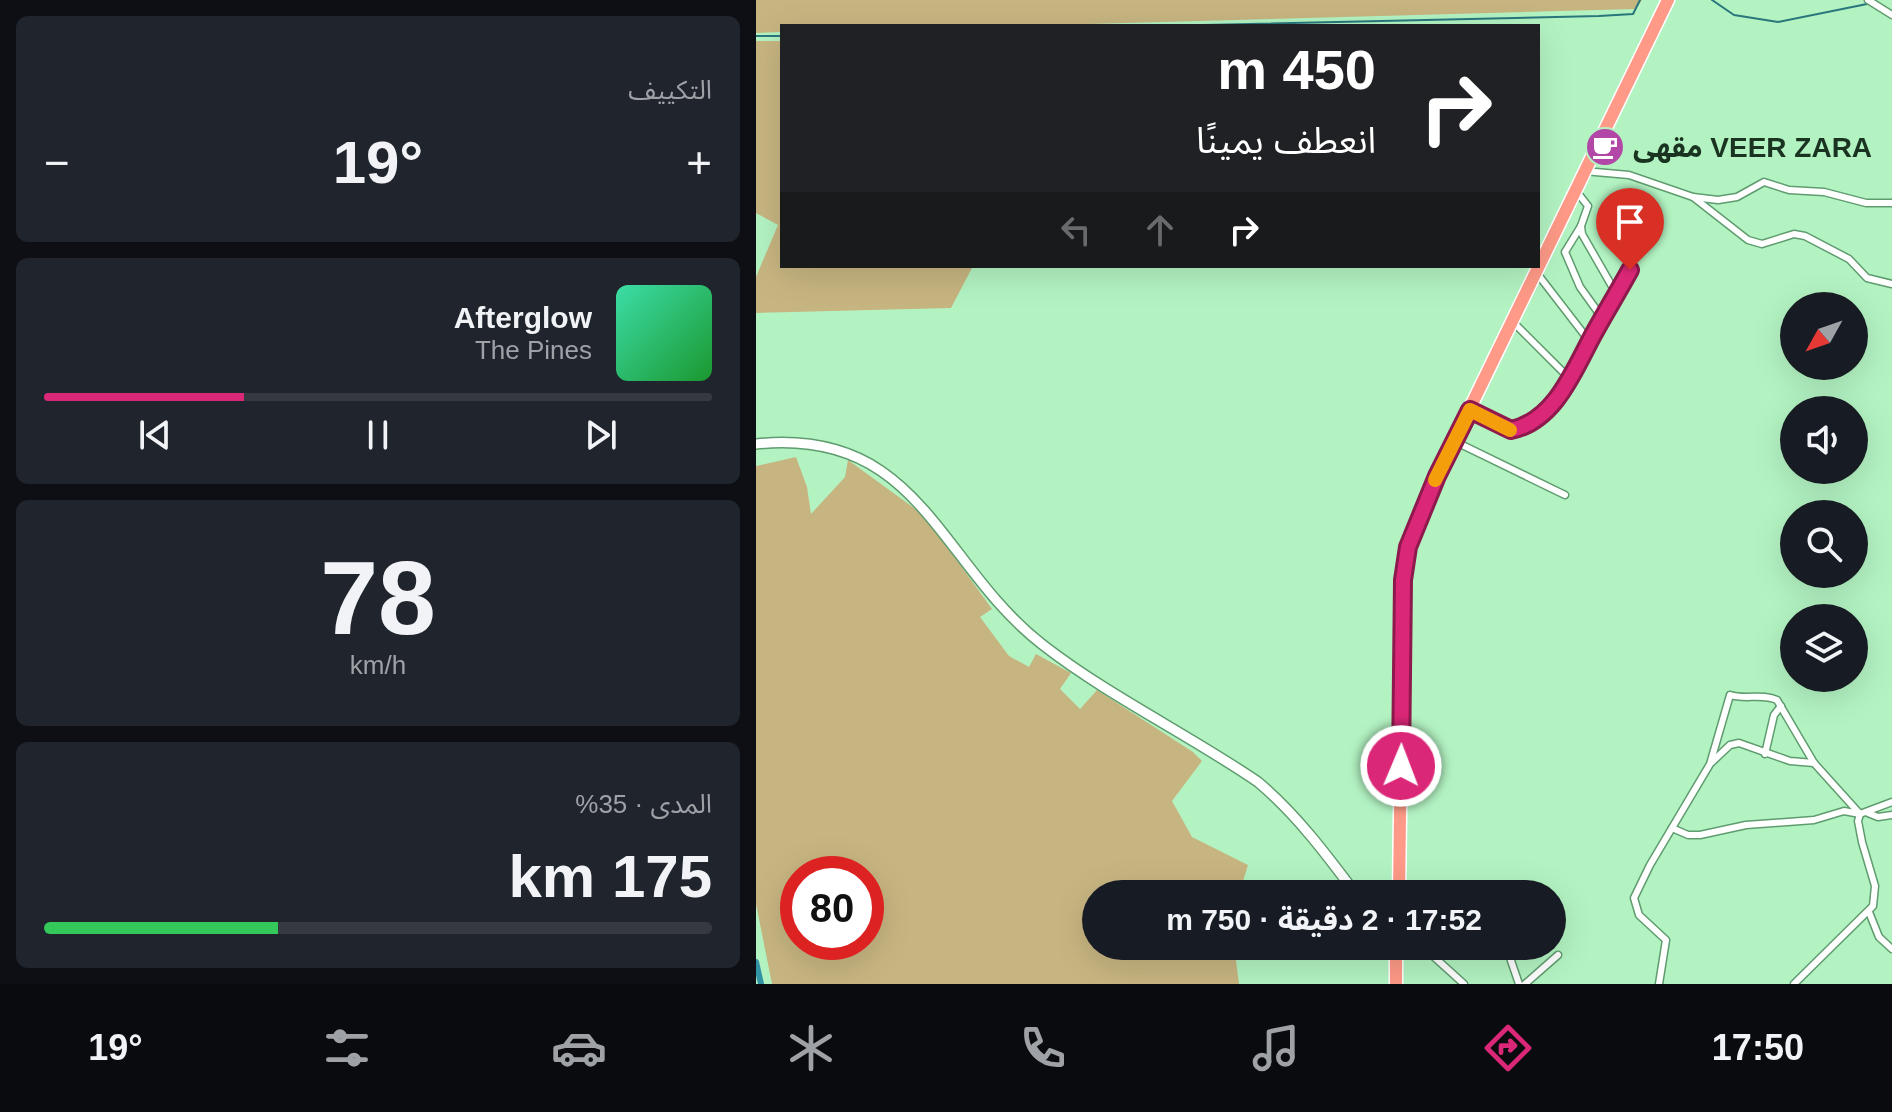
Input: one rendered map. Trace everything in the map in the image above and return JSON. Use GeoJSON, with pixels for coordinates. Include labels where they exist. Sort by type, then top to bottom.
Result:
{"type":"FeatureCollection","features":[{"type":"Feature","properties":{"kind":"highway"},"geometry":{"type":"LineString","coordinates":[[1540,246],[1660,0]]}},
{"type":"Feature","properties":{"kind":"highway"},"geometry":{"type":"LineString","coordinates":[[1540,256],[1668,0]]}},
{"type":"Feature","properties":{"kind":"highway"},"geometry":{"type":"LineString","coordinates":[[1393,880],[1403,580],[1413,531],[1512,321],[1533,269]]}},
{"type":"Feature","properties":{"kind":"highway"},"geometry":{"type":"LineString","coordinates":[[1393,880],[1395,580],[1401,544],[1414,507],[1533,269]]}},
{"type":"Feature","properties":{"kind":"highway"},"geometry":{"type":"LineString","coordinates":[[1396,960],[1396,984]]}},
{"type":"Feature","properties":{"kind":"street"},"geometry":{"type":"LineString","coordinates":[[1868,0],[1892,15]]}},
{"type":"Feature","properties":{"kind":"street"},"geometry":{"type":"LineString","coordinates":[[1584,171],[1629,175],[1693,197],[1725,200],[1764,182],[1789,190],[1824,192],[1866,203],[1892,203]]}},
{"type":"Feature","properties":{"kind":"street"},"geometry":{"type":"LineString","coordinates":[[1575,190],[1588,206],[1581,226],[1565,252],[1580,287],[1603,319]]}},
{"type":"Feature","properties":{"kind":"street"},"geometry":{"type":"LineString","coordinates":[[1693,197],[1756,244],[1799,234],[1849,259],[1867,278],[1892,284]]}},
{"type":"Feature","properties":{"kind":"street"},"geometry":{"type":"LineString","coordinates":[[1581,226],[1582,234],[1617,295]]}},
{"type":"Feature","properties":{"kind":"street"},"geometry":{"type":"LineString","coordinates":[[1533,269],[1590,342]]}},
{"type":"Feature","properties":{"kind":"street"},"geometry":{"type":"LineString","coordinates":[[1470,410],[1506,429],[1516,429],[1541,415],[1570,379],[1630,270]]}},
{"type":"Feature","properties":{"kind":"street"},"geometry":{"type":"LineString","coordinates":[[1512,321],[1570,379]]}},
{"type":"Feature","properties":{"kind":"street"},"geometry":{"type":"LineString","coordinates":[[756,444],[794,441],[834,448],[856,455],[894,480],[933,518],[1018,624],[1054,653],[1258,782],[1309,833],[1345,880]]}},
{"type":"Feature","properties":{"kind":"street"},"geometry":{"type":"LineString","coordinates":[[1454,441],[1565,495]]}},
{"type":"Feature","properties":{"kind":"street"},"geometry":{"type":"LineString","coordinates":[[1710,764],[1730,695],[1738,698],[1772,697],[1781,706],[1814,763],[1863,813]]}},
{"type":"Feature","properties":{"kind":"street"},"geometry":{"type":"LineString","coordinates":[[1765,754],[1774,715],[1781,706]]}},
{"type":"Feature","properties":{"kind":"street"},"geometry":{"type":"LineString","coordinates":[[1659,984],[1666,940],[1639,915],[1633,900],[1650,865],[1710,764],[1722,751],[1735,744],[1790,761],[1814,763]]}},
{"type":"Feature","properties":{"kind":"street"},"geometry":{"type":"LineString","coordinates":[[1794,984],[1873,906],[1875,886],[1858,821],[1863,813],[1892,802]]}},
{"type":"Feature","properties":{"kind":"street"},"geometry":{"type":"LineString","coordinates":[[1672,828],[1688,835],[1700,835],[1746,825],[1814,820],[1844,811],[1878,817],[1892,815]]}},
{"type":"Feature","properties":{"kind":"street"},"geometry":{"type":"LineString","coordinates":[[1869,912],[1879,937],[1892,949]]}},
{"type":"Feature","properties":{"kind":"street"},"geometry":{"type":"LineString","coordinates":[[1437,960],[1464,984]]}},
{"type":"Feature","properties":{"kind":"street"},"geometry":{"type":"LineString","coordinates":[[1511,960],[1519,984]]}},
{"type":"Feature","properties":{"kind":"street"},"geometry":{"type":"LineString","coordinates":[[1525,984],[1552,960]]}},
{"type":"Feature","properties":{"kind":"shaded area"},"geometry":{"type":"Polygon","coordinates":[[[756,0],[1642,0],[1636,9],[1086,24],[780,24],[780,32],[756,33],[756,0]]]}},
{"type":"Feature","properties":{"kind":"shaded area"},"geometry":{"type":"Polygon","coordinates":[[[756,41],[780,41],[780,268],[972,268],[951,308],[756,313],[756,277],[778,225],[756,213],[756,41]]]}},
{"type":"Feature","properties":{"kind":"shaded area"},"geometry":{"type":"Polygon","coordinates":[[[796,457],[807,487],[811,514],[845,477],[848,460],[925,516],[992,609],[980,617],[1009,656],[1029,667],[1036,654],[1071,673],[1060,689],[1080,709],[1097,690],[1193,752],[1202,761],[1172,801],[1192,837],[1248,865],[1243,880],[1082,880],[1082,960],[1236,960],[1239,984],[772,984],[756,904],[756,466],[796,457]]]}},
{"type":"Feature","properties":{"kind":"waterway"},"geometry":{"type":"LineString","coordinates":[[1245,24],[1633,14],[1640,0]]}},
{"type":"Feature","properties":{"kind":"waterway"},"geometry":{"type":"LineString","coordinates":[[1712,0],[1734,15],[1778,22],[1874,0]]}},
{"type":"Feature","properties":{"kind":"waterway"},"geometry":{"type":"LineString","coordinates":[[756,36],[780,36]]}},
{"type":"Feature","properties":{"kind":"waterway"},"geometry":{"type":"LineString","coordinates":[[756,962],[761,984]]}},
{"type":"Feature","properties":{"kind":"slow traffic"},"geometry":{"type":"LineString","coordinates":[[1435,480],[1470,410],[1510,430]]}},
{"type":"Feature","properties":{"kind":"place","name":"مقهى VEER ZARA"},"geometry":{"type":"Point","coordinates":[1605,147]}},
{"type":"Feature","properties":{"kind":"route"},"geometry":{"type":"LineString","coordinates":[[1401,766],[1403,580],[1413,531],[1437,476],[1470,410],[1511,430],[1541,415],[1570,379],[1630,270]]}}]}
